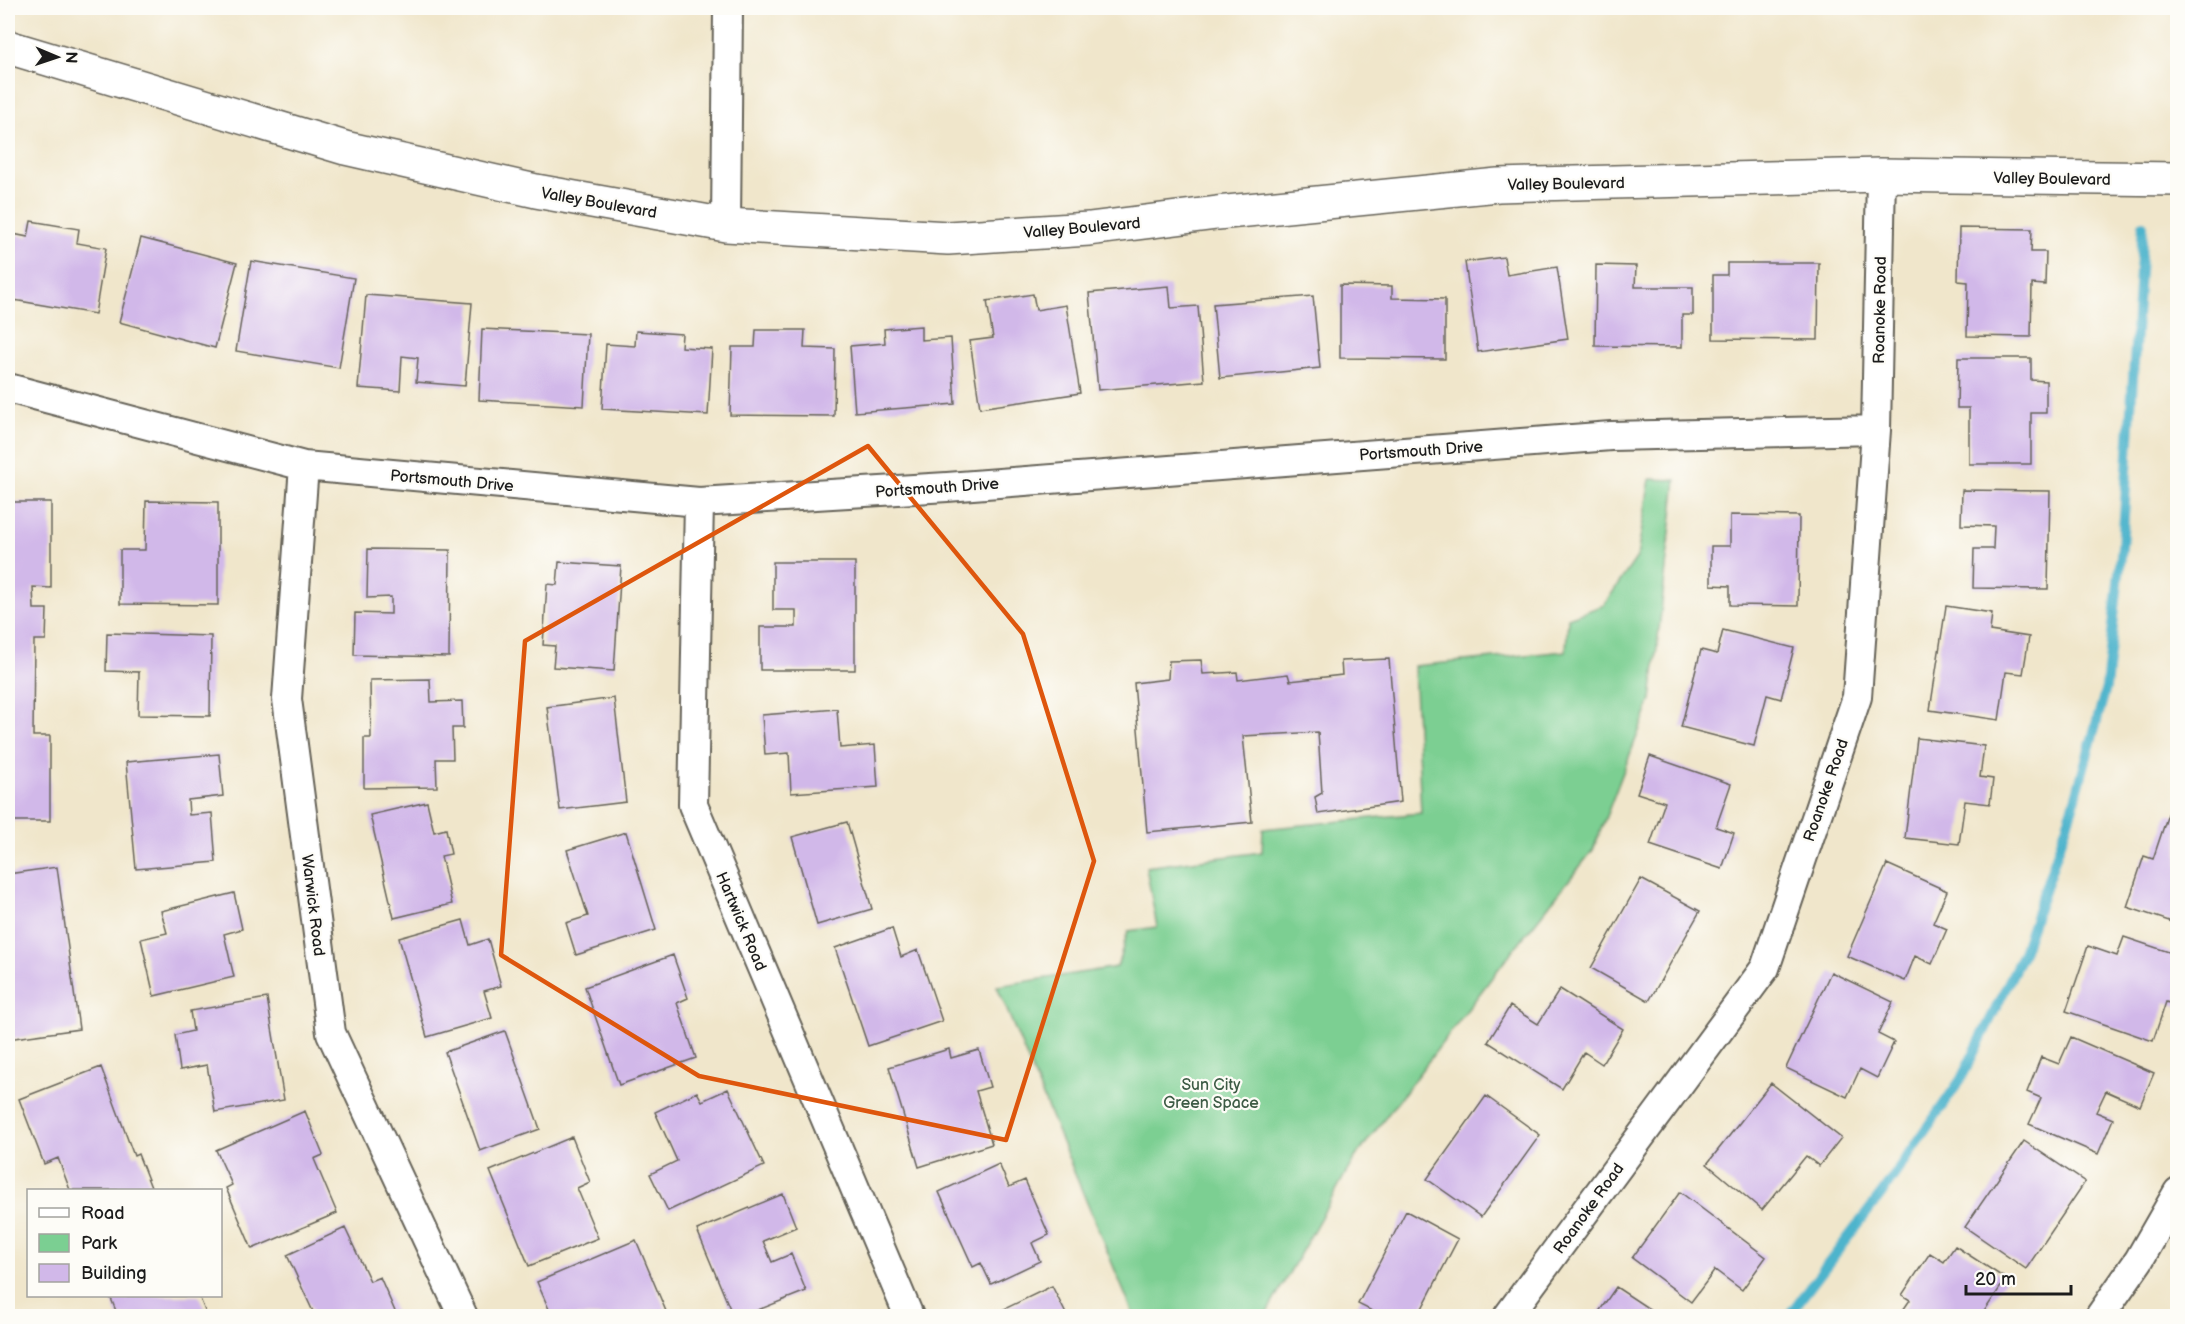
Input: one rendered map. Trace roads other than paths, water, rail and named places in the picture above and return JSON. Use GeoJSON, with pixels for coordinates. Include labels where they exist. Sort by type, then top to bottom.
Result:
{"type":"FeatureCollection","features":[{"type":"Feature","properties":{"kind":"street"},"geometry":{"type":"LineString","coordinates":[[726,225],[728,8]]}},
{"type":"Feature","properties":{"kind":"street","name":"Valley Boulevard"},"geometry":{"type":"LineString","coordinates":[[8,47],[345,148],[536,191],[726,225],[948,238],[1089,229],[1216,213],[1498,185],[1881,175],[2178,179]]}},
{"type":"Feature","properties":{"kind":"street","name":"Roanoke Road"},"geometry":{"type":"LineString","coordinates":[[1508,1317],[1765,968],[1857,697],[1876,430],[1881,175]]}},
{"type":"Feature","properties":{"kind":"street","name":"Portsmouth Drive"},"geometry":{"type":"LineString","coordinates":[[8,388],[304,466],[699,502],[947,487],[1611,436],[1876,430]]}},
{"type":"Feature","properties":{"kind":"street","name":"Warwick Road"},"geometry":{"type":"LineString","coordinates":[[304,466],[287,699],[331,1033],[463,1317]]}},
{"type":"Feature","properties":{"kind":"street","name":"Hartwick Road"},"geometry":{"type":"LineString","coordinates":[[699,502],[693,805],[909,1317]]}},
{"type":"Feature","properties":{"kind":"street"},"geometry":{"type":"LineString","coordinates":[[2100,1317],[2139,1260],[2178,1192]]}},
{"type":"Feature","properties":{"kind":"waterway"},"geometry":{"type":"LineString","coordinates":[[1788,1316],[1882,1193],[1961,1079],[2022,955],[2073,807],[2106,688],[2122,547],[2143,225]]}},
{"type":"Feature","properties":{"kind":"park label","name":"Sun City Green Space"},"geometry":{"type":"Point","coordinates":[1211,1093]}}]}
